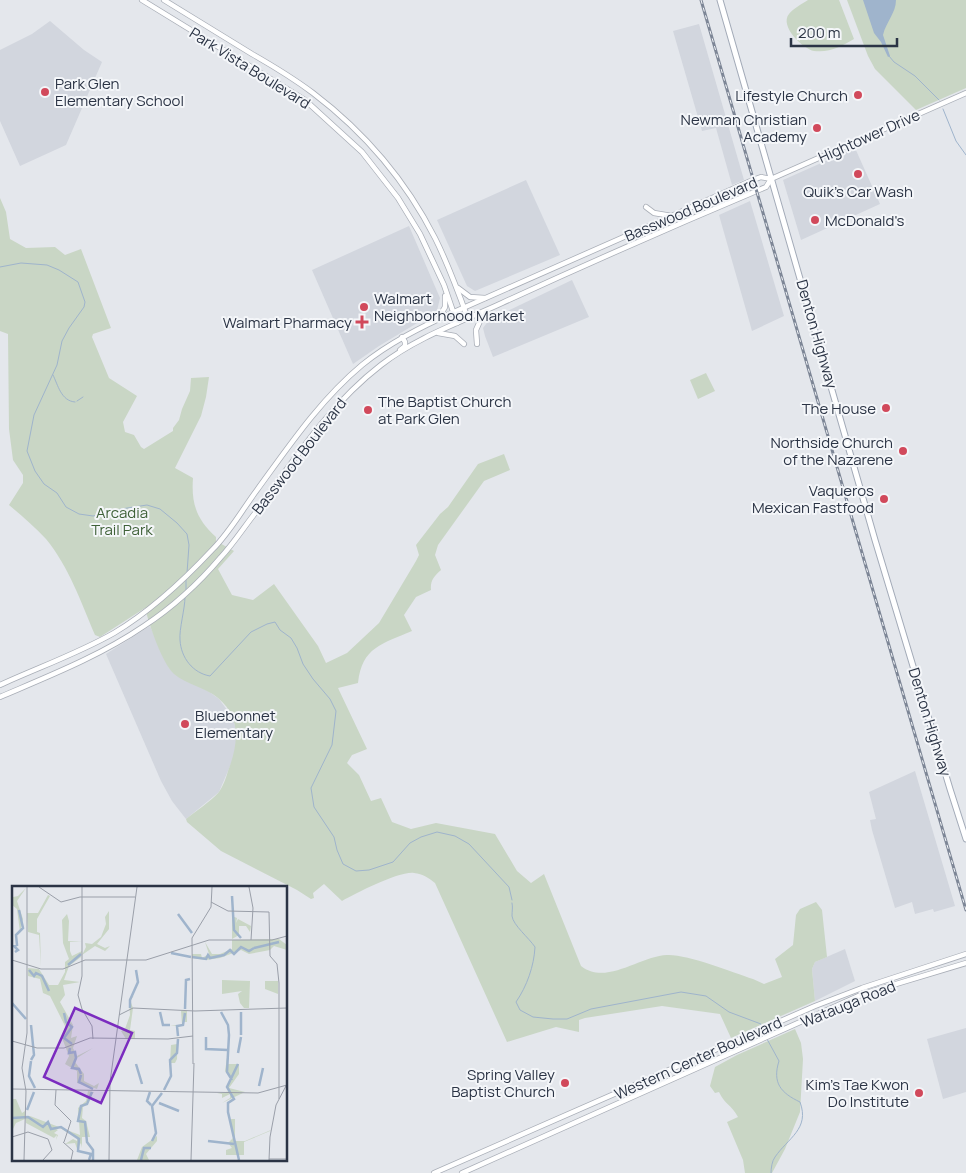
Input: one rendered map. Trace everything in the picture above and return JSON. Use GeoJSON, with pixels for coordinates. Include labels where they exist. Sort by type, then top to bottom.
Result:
{"type":"FeatureCollection","features":[{"type":"Feature","properties":{"kind":"main road","name":"Park Vista Boulevard"},"geometry":{"type":"LineString","coordinates":[[142,0],[306,100],[374,165],[411,218],[424,242],[444,285],[457,323]]}},
{"type":"Feature","properties":{"kind":"main road","name":"Park Vista Boulevard"},"geometry":{"type":"LineString","coordinates":[[164,0],[291,77],[342,117],[364,138],[392,172],[420,212],[434,237],[456,286],[468,319]]}},
{"type":"Feature","properties":{"kind":"main road","name":"Denton Highway"},"geometry":{"type":"LineString","coordinates":[[720,0],[880,557],[966,839]]}},
{"type":"Feature","properties":{"kind":"main road","name":"Hightower Drive"},"geometry":{"type":"LineString","coordinates":[[771,179],[966,93]]}},
{"type":"Feature","properties":{"kind":"main road","name":"Basswood Boulevard"},"geometry":{"type":"LineString","coordinates":[[0,684],[106,637],[138,618],[153,606],[198,566],[223,538],[294,439],[324,402],[362,365],[402,337],[454,312],[753,180],[761,178],[771,179],[766,187],[432,334],[381,365],[328,414],[223,556],[199,581],[156,618],[115,644],[41,680],[0,697]]}},
{"type":"Feature","properties":{"kind":"main road"},"geometry":{"type":"LineString","coordinates":[[646,207],[654,213],[673,216]]}},
{"type":"Feature","properties":{"kind":"main road"},"geometry":{"type":"LineString","coordinates":[[424,242],[434,237]]}},
{"type":"Feature","properties":{"kind":"main road"},"geometry":{"type":"LineString","coordinates":[[533,278],[537,287]]}},
{"type":"Feature","properties":{"kind":"main road"},"geometry":{"type":"LineString","coordinates":[[437,320],[445,307],[444,285]]}},
{"type":"Feature","properties":{"kind":"main road"},"geometry":{"type":"LineString","coordinates":[[456,286],[470,297],[486,298]]}},
{"type":"Feature","properties":{"kind":"main road"},"geometry":{"type":"LineString","coordinates":[[477,344],[478,325],[484,312]]}},
{"type":"Feature","properties":{"kind":"main road"},"geometry":{"type":"LineString","coordinates":[[432,334],[448,334],[461,340],[464,344]]}},
{"type":"Feature","properties":{"kind":"main road"},"geometry":{"type":"LineString","coordinates":[[381,365],[388,357],[404,346],[405,342],[402,337]]}},
{"type":"Feature","properties":{"kind":"main road","name":"Western Center Boulevard"},"geometry":{"type":"LineString","coordinates":[[434,1173],[862,988],[966,954]]}},
{"type":"Feature","properties":{"kind":"main road","name":"Watauga Road"},"geometry":{"type":"LineString","coordinates":[[678,1078],[863,994],[966,962]]}},
{"type":"Feature","properties":{"kind":"main road"},"geometry":{"type":"LineString","coordinates":[[701,1057],[705,1066]]}},
{"type":"Feature","properties":{"kind":"main road","name":"Western Center Boulevard"},"geometry":{"type":"LineString","coordinates":[[462,1173],[678,1078]]}},
{"type":"Feature","properties":{"kind":"shaded area","name":"Park Glen Elementary School"},"geometry":{"type":"Polygon","coordinates":[[[50,21],[84,50],[102,62],[66,145],[20,166],[0,121],[0,50],[32,34],[50,21]]]}},
{"type":"Feature","properties":{"kind":"shaded area"},"geometry":{"type":"Polygon","coordinates":[[[699,24],[744,180],[732,185],[716,128],[702,131],[673,31],[699,24]]]}},
{"type":"Feature","properties":{"kind":"shaded area"},"geometry":{"type":"Polygon","coordinates":[[[855,148],[880,204],[801,240],[783,180],[855,148]]]}},
{"type":"Feature","properties":{"kind":"shaded area"},"geometry":{"type":"Polygon","coordinates":[[[526,180],[560,255],[475,291],[467,286],[437,220],[526,180]]]}},
{"type":"Feature","properties":{"kind":"shaded area"},"geometry":{"type":"Polygon","coordinates":[[[750,201],[784,316],[752,331],[719,215],[750,201]]]}},
{"type":"Feature","properties":{"kind":"shaded area"},"geometry":{"type":"Polygon","coordinates":[[[409,226],[440,298],[437,311],[353,364],[312,270],[409,226]]]}},
{"type":"Feature","properties":{"kind":"shaded area"},"geometry":{"type":"Polygon","coordinates":[[[572,280],[589,317],[493,357],[483,328],[489,320],[572,280]]]}},
{"type":"Feature","properties":{"kind":"shaded area","name":"Bluebonnet Elementary"},"geometry":{"type":"Polygon","coordinates":[[[150,626],[169,668],[175,674],[208,691],[219,699],[233,718],[236,730],[236,752],[219,792],[186,819],[172,801],[161,781],[106,654],[150,626]]]}},
{"type":"Feature","properties":{"kind":"shaded area"},"geometry":{"type":"Polygon","coordinates":[[[915,771],[955,906],[934,912],[933,909],[915,914],[912,902],[895,908],[872,830],[870,820],[876,819],[869,792],[915,771]]]}},
{"type":"Feature","properties":{"kind":"shaded area"},"geometry":{"type":"Polygon","coordinates":[[[845,949],[855,981],[815,1001],[812,969],[815,962],[845,949]]]}},
{"type":"Feature","properties":{"kind":"shaded area"},"geometry":{"type":"Polygon","coordinates":[[[966,1028],[966,1092],[943,1099],[927,1039],[966,1028]]]}},
{"type":"Feature","properties":{"kind":"green space"},"geometry":{"type":"Polygon","coordinates":[[[808,0],[839,0],[854,39],[825,51],[814,51],[799,42],[787,25],[787,19],[793,10],[808,0]]]}},
{"type":"Feature","properties":{"kind":"green space"},"geometry":{"type":"Polygon","coordinates":[[[847,0],[966,0],[966,88],[916,110],[875,69],[868,56],[847,0]]]}},
{"type":"Feature","properties":{"kind":"green space","name":"Arcadia Trail Park"},"geometry":{"type":"Polygon","coordinates":[[[0,198],[6,212],[10,239],[26,248],[55,247],[65,255],[81,249],[111,328],[93,334],[92,337],[109,378],[137,396],[123,422],[125,432],[134,435],[141,447],[144,449],[173,431],[190,391],[191,378],[209,377],[201,416],[175,468],[193,478],[194,504],[204,524],[216,537],[216,541],[234,551],[218,569],[232,595],[253,600],[274,584],[318,646],[326,663],[347,653],[379,623],[419,555],[416,545],[440,514],[448,507],[478,464],[504,454],[510,470],[484,481],[438,545],[435,555],[441,570],[433,579],[431,590],[416,597],[404,615],[412,631],[375,648],[364,662],[358,683],[338,688],[367,749],[352,755],[347,763],[359,775],[371,801],[381,798],[392,822],[411,829],[436,823],[495,834],[517,871],[531,883],[544,874],[581,966],[591,971],[601,973],[612,972],[657,957],[676,955],[710,964],[764,984],[782,977],[775,959],[793,945],[796,915],[800,909],[816,902],[822,910],[827,957],[815,962],[812,969],[815,1001],[731,1038],[720,1014],[662,1006],[585,1018],[579,1020],[579,1032],[556,1027],[507,1042],[435,883],[430,879],[414,873],[399,875],[342,901],[324,884],[313,893],[314,898],[311,899],[221,851],[187,822],[186,819],[208,803],[219,792],[224,782],[236,742],[236,732],[231,714],[218,698],[179,678],[169,669],[156,643],[145,608],[100,637],[95,635],[74,585],[54,550],[37,530],[9,505],[23,483],[23,475],[13,460],[9,429],[8,334],[0,331],[0,198]]]}},
{"type":"Feature","properties":{"kind":"green space"},"geometry":{"type":"Polygon","coordinates":[[[706,373],[715,391],[698,399],[690,380],[706,373]]]}},
{"type":"Feature","properties":{"kind":"green space"},"geometry":{"type":"Polygon","coordinates":[[[795,1029],[801,1043],[803,1059],[800,1112],[785,1149],[772,1173],[745,1173],[743,1160],[727,1122],[738,1117],[719,1092],[715,1093],[710,1086],[715,1067],[795,1029]]]}},
{"type":"Feature","properties":{"kind":"water"},"geometry":{"type":"Polygon","coordinates":[[[863,0],[896,0],[896,5],[883,35],[890,56],[888,57],[881,42],[874,33],[863,0]]]}},
{"type":"Feature","properties":{"kind":"waterway"},"geometry":{"type":"LineString","coordinates":[[889,56],[894,62],[915,76],[939,100]]}},
{"type":"Feature","properties":{"kind":"waterway"},"geometry":{"type":"LineString","coordinates":[[943,109],[956,141],[966,155]]}},
{"type":"Feature","properties":{"kind":"waterway"},"geometry":{"type":"LineString","coordinates":[[0,267],[21,263],[47,265],[78,282],[85,302],[84,307],[62,341],[57,365],[34,415],[27,451],[35,471],[44,484],[57,493],[66,507],[79,514],[93,516],[147,505],[160,509],[187,534],[189,545],[187,573]]}},
{"type":"Feature","properties":{"kind":"waterway"},"geometry":{"type":"LineString","coordinates":[[53,375],[63,396],[75,402]]}},
{"type":"Feature","properties":{"kind":"waterway"},"geometry":{"type":"LineString","coordinates":[[77,401],[83,397]]}},
{"type":"Feature","properties":{"kind":"waterway"},"geometry":{"type":"LineString","coordinates":[[186,579],[186,590]]}},
{"type":"Feature","properties":{"kind":"waterway"},"geometry":{"type":"LineString","coordinates":[[185,597],[180,635],[181,647],[185,659],[198,672],[210,676],[251,632],[275,622],[280,630],[291,638],[303,664],[330,699],[336,711],[332,745],[311,788],[314,807],[334,837],[343,864],[356,871],[369,870],[393,862],[410,843],[437,832],[455,836],[469,844],[509,887],[512,900]]}},
{"type":"Feature","properties":{"kind":"waterway"},"geometry":{"type":"LineString","coordinates":[[512,903],[513,920],[535,947],[529,976],[516,1002],[520,1010],[533,1017],[567,1019],[591,1009],[681,992],[706,996],[729,1012],[761,1024],[762,1027]]}},
{"type":"Feature","properties":{"kind":"waterway"},"geometry":{"type":"LineString","coordinates":[[767,1039],[779,1061],[777,1075],[780,1086],[783,1091],[800,1102],[802,1111],[800,1126],[774,1159],[771,1173]]}},
{"type":"Feature","properties":{"kind":"railway"},"geometry":{"type":"LineString","coordinates":[[701,0],[966,910]]}},
{"type":"Feature","properties":{"kind":"place","name":"Park Glen Elementary School"},"geometry":{"type":"Point","coordinates":[45,92]}},
{"type":"Feature","properties":{"kind":"place","name":"Lifestyle Church"},"geometry":{"type":"Point","coordinates":[858,95]}},
{"type":"Feature","properties":{"kind":"place","name":"Newman Christian Academy"},"geometry":{"type":"Point","coordinates":[817,128]}},
{"type":"Feature","properties":{"kind":"place","name":"Quik's Car Wash"},"geometry":{"type":"Point","coordinates":[858,174]}},
{"type":"Feature","properties":{"kind":"place","name":"McDonald's"},"geometry":{"type":"Point","coordinates":[815,220]}},
{"type":"Feature","properties":{"kind":"place","name":"Walmart Neighborhood Market"},"geometry":{"type":"Point","coordinates":[364,307]}},
{"type":"Feature","properties":{"kind":"place","name":"Walmart Pharmacy"},"geometry":{"type":"Point","coordinates":[362,322]}},
{"type":"Feature","properties":{"kind":"place","name":"The House"},"geometry":{"type":"Point","coordinates":[886,408]}},
{"type":"Feature","properties":{"kind":"place","name":"The Baptist Church at Park Glen"},"geometry":{"type":"Point","coordinates":[368,410]}},
{"type":"Feature","properties":{"kind":"place","name":"Northside Church of the Nazarene"},"geometry":{"type":"Point","coordinates":[903,451]}},
{"type":"Feature","properties":{"kind":"place","name":"Vaqueros Mexican Fastfood"},"geometry":{"type":"Point","coordinates":[884,499]}},
{"type":"Feature","properties":{"kind":"place","name":"Bluebonnet Elementary"},"geometry":{"type":"Point","coordinates":[185,724]}},
{"type":"Feature","properties":{"kind":"place","name":"Spring Valley Baptist Church"},"geometry":{"type":"Point","coordinates":[565,1083]}},
{"type":"Feature","properties":{"kind":"place","name":"Kim's Tae Kwon Do Institute"},"geometry":{"type":"Point","coordinates":[919,1093]}}]}
